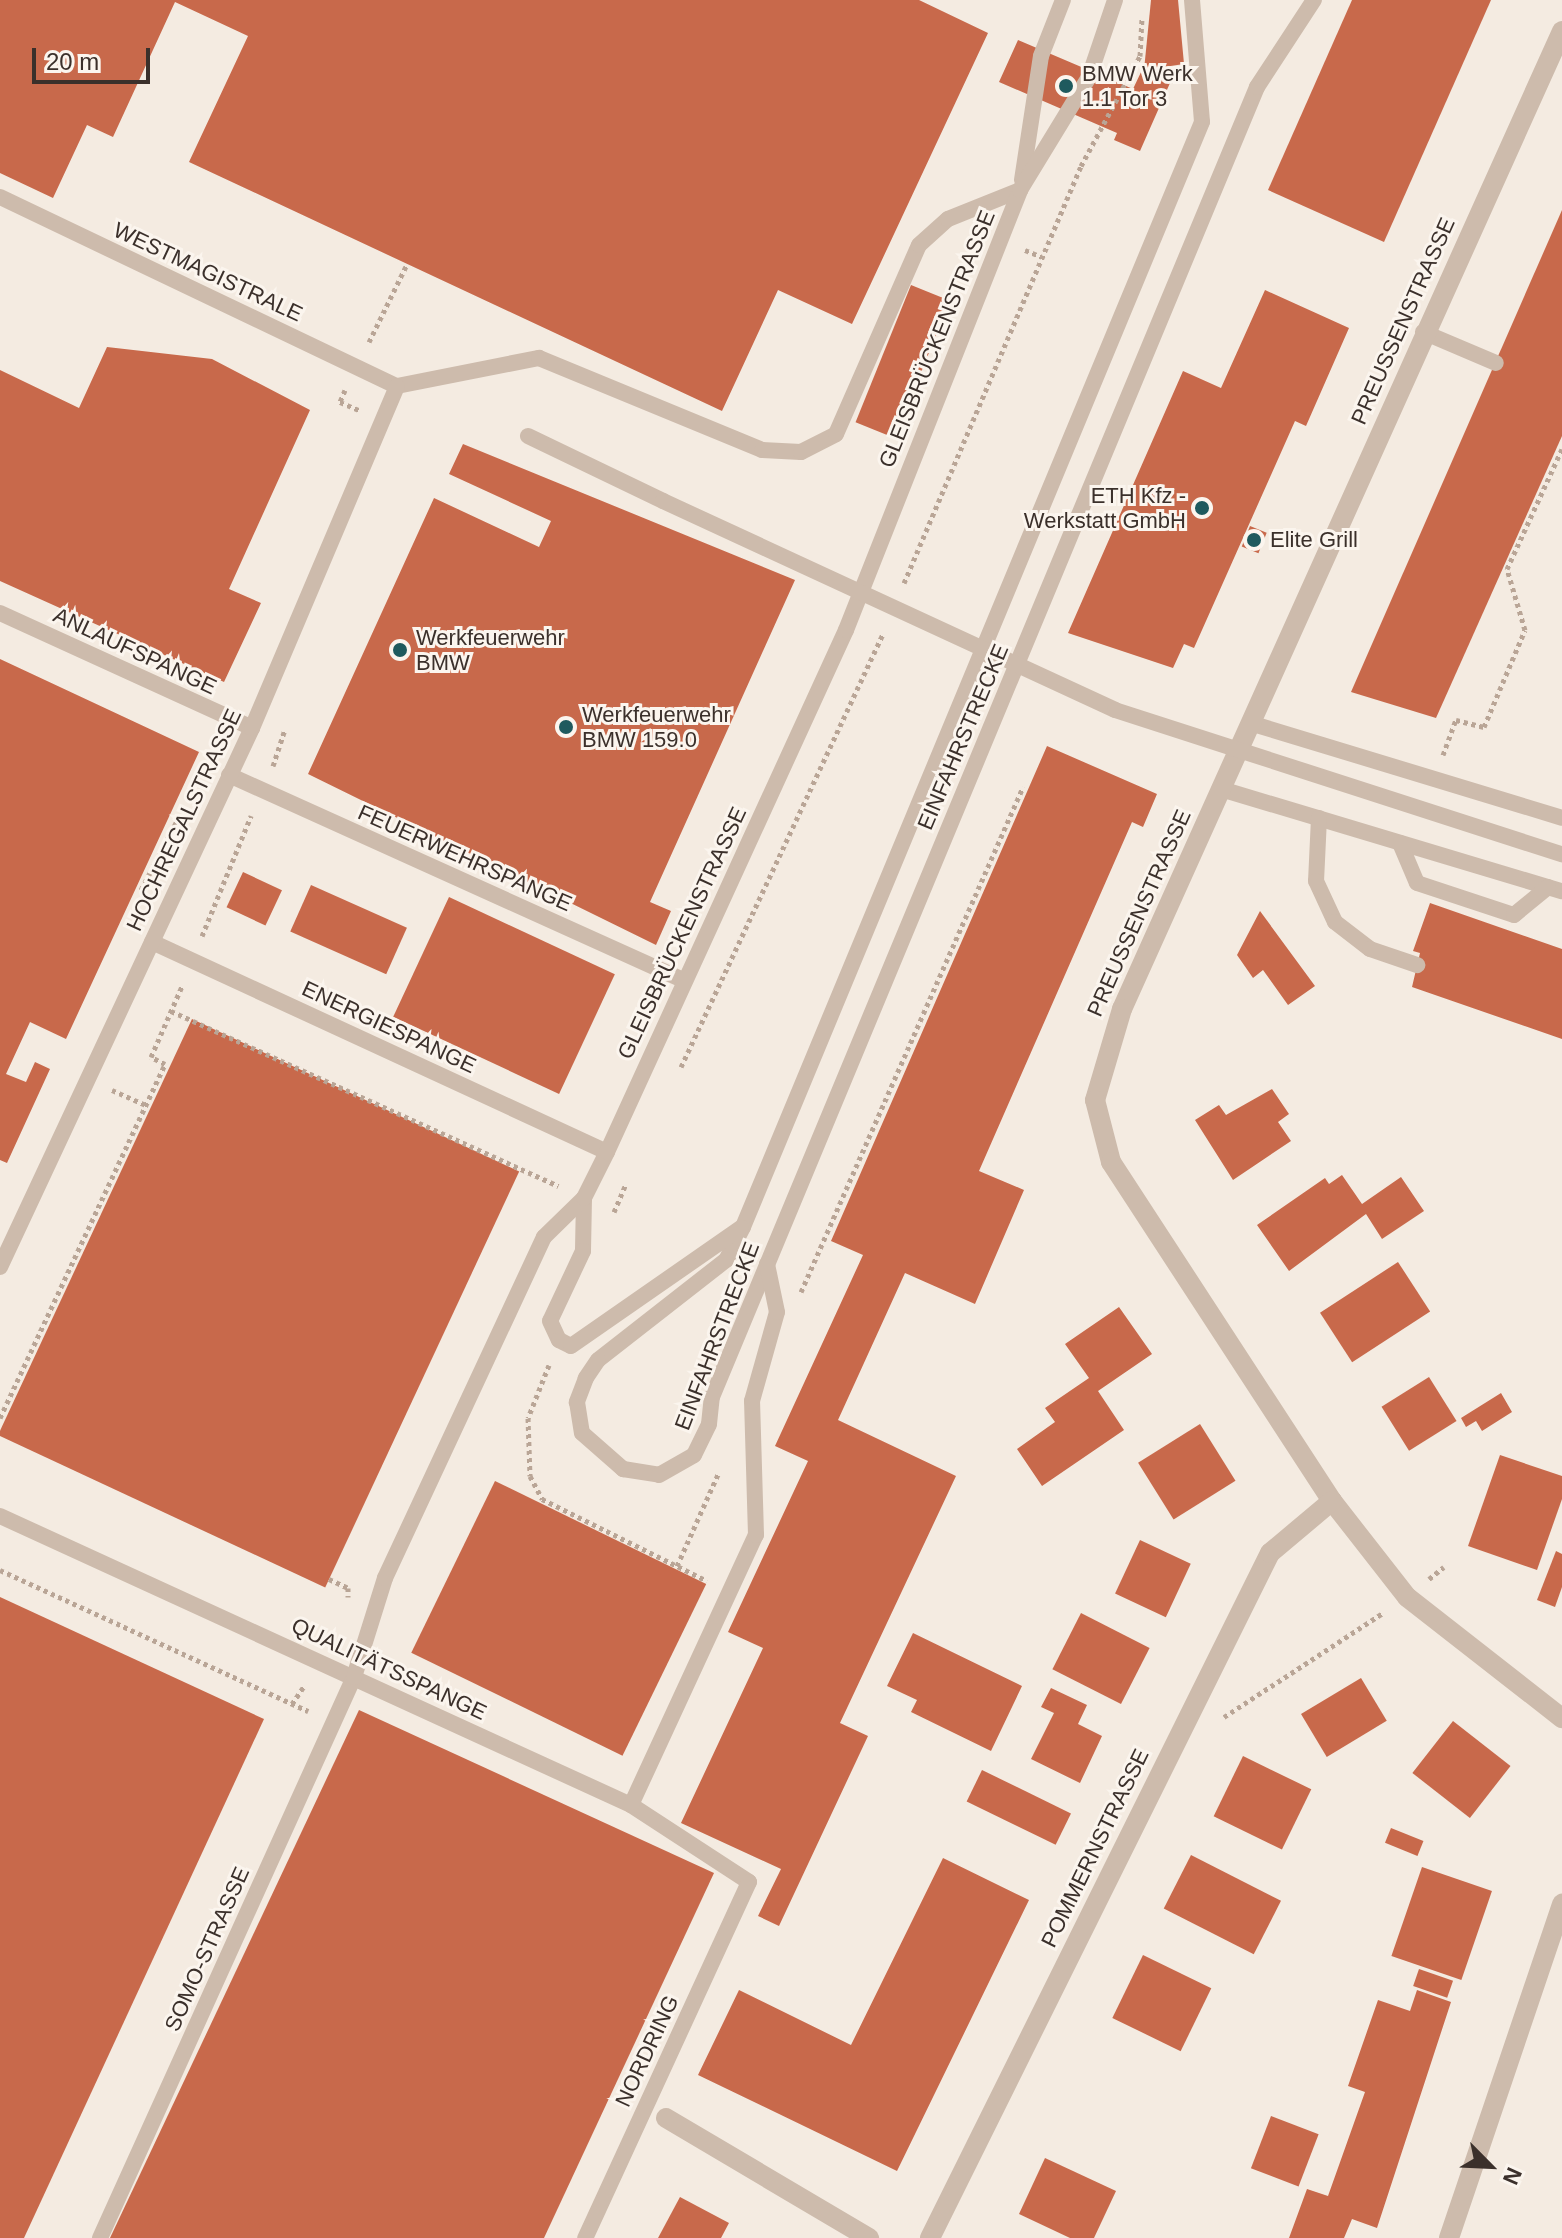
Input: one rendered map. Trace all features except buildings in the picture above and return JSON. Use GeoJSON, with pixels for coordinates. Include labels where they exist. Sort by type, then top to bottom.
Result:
{"type":"FeatureCollection","features":[{"type":"Feature","properties":{"kind":"street","name":"PREUSSENSTRASSE"},"geometry":{"type":"LineString","coordinates":[[1562,31],[1423,332],[1104,1056],[1095,1100],[1098,1132],[1332,1501],[1407,1597],[1562,1718]]}},
{"type":"Feature","properties":{"kind":"street","name":"POMMERNSTRASSE"},"geometry":{"type":"LineString","coordinates":[[930,2238],[1270,1553],[1332,1501]]}},
{"type":"Feature","properties":{"kind":"street"},"geometry":{"type":"LineString","coordinates":[[1449,2238],[1562,1904]]}},
{"type":"Feature","properties":{"kind":"street"},"geometry":{"type":"LineString","coordinates":[[666,2118],[869,2238]]}},
{"type":"Feature","properties":{"kind":"lane"},"geometry":{"type":"LineString","coordinates":[[1020,190],[1041,56],[1063,0]]}},
{"type":"Feature","properties":{"kind":"lane"},"geometry":{"type":"LineString","coordinates":[[397,386],[539,358],[762,450],[801,452],[836,434],[919,245],[948,219],[1020,190],[1089,77],[1115,0]]}},
{"type":"Feature","properties":{"kind":"lane","name":"EINFAHRSTRECKE"},"geometry":{"type":"LineString","coordinates":[[1192,0],[1202,122],[743,1227],[726,1260],[598,1360],[577,1402],[582,1433],[597,1452],[623,1469],[659,1475],[694,1455],[767,1264],[1257,87],[1314,0]]}},
{"type":"Feature","properties":{"kind":"lane","name":"GLEISBRÜCKENSTRASSE"},"geometry":{"type":"LineString","coordinates":[[354,1677],[385,1578],[544,1237],[584,1198],[607,1152],[846,630],[1020,190]]}},
{"type":"Feature","properties":{"kind":"lane","name":"WESTMAGISTRALE"},"geometry":{"type":"LineString","coordinates":[[0,197],[397,386]]}},
{"type":"Feature","properties":{"kind":"lane"},"geometry":{"type":"LineString","coordinates":[[1423,332],[1496,363]]}},
{"type":"Feature","properties":{"kind":"lane","name":"HOCHREGALSTRASSE"},"geometry":{"type":"LineString","coordinates":[[0,1267],[252,728],[397,386]]}},
{"type":"Feature","properties":{"kind":"lane"},"geometry":{"type":"LineString","coordinates":[[528,436],[1115,710],[1562,854]]}},
{"type":"Feature","properties":{"kind":"lane","name":"ANLAUFSPANGE"},"geometry":{"type":"LineString","coordinates":[[0,613],[252,728]]}},
{"type":"Feature","properties":{"kind":"lane"},"geometry":{"type":"LineString","coordinates":[[1250,723],[1562,818]]}},
{"type":"Feature","properties":{"kind":"lane","name":"FEUERWEHRSPANGE"},"geometry":{"type":"LineString","coordinates":[[229,775],[684,980]]}},
{"type":"Feature","properties":{"kind":"lane"},"geometry":{"type":"LineString","coordinates":[[1221,789],[1555,889]]}},
{"type":"Feature","properties":{"kind":"lane"},"geometry":{"type":"LineString","coordinates":[[1319,818],[1316,881],[1335,922],[1370,949],[1417,965]]}},
{"type":"Feature","properties":{"kind":"lane"},"geometry":{"type":"LineString","coordinates":[[1400,843],[1417,883],[1514,915],[1555,889]]}},
{"type":"Feature","properties":{"kind":"lane","name":"ENERGIESPANGE"},"geometry":{"type":"LineString","coordinates":[[152,942],[607,1152]]}},
{"type":"Feature","properties":{"kind":"lane"},"geometry":{"type":"LineString","coordinates":[[584,1198],[583,1251],[550,1321],[559,1340],[571,1346],[743,1227]]}},
{"type":"Feature","properties":{"kind":"lane"},"geometry":{"type":"LineString","coordinates":[[631,1805],[756,1535],[752,1401],[777,1312],[767,1264]]}},
{"type":"Feature","properties":{"kind":"lane","name":"QUALITÄTSSPANGE"},"geometry":{"type":"LineString","coordinates":[[0,1516],[631,1805],[749,1882]]}},
{"type":"Feature","properties":{"kind":"lane","name":"SOMO-STRASSE"},"geometry":{"type":"LineString","coordinates":[[100,2238],[354,1677]]}},
{"type":"Feature","properties":{"kind":"lane","name":"NORDRING"},"geometry":{"type":"LineString","coordinates":[[585,2238],[749,1882]]}},
{"type":"Feature","properties":{"kind":"path"},"geometry":{"type":"LineString","coordinates":[[902,587],[1081,166],[1140,56],[1142,1]]}},
{"type":"Feature","properties":{"kind":"path"},"geometry":{"type":"LineString","coordinates":[[1434,779],[1456,720],[1484,727],[1525,630],[1507,569],[1562,449]]}},
{"type":"Feature","properties":{"kind":"path"},"geometry":{"type":"LineString","coordinates":[[679,1071],[890,616]]}},
{"type":"Feature","properties":{"kind":"path"},"geometry":{"type":"LineString","coordinates":[[795,1305],[1023,787]]}},
{"type":"Feature","properties":{"kind":"path"},"geometry":{"type":"LineString","coordinates":[[171,1011],[613,1213]]}},
{"type":"Feature","properties":{"kind":"path"},"geometry":{"type":"LineString","coordinates":[[607,1227],[633,1171]]}},
{"type":"Feature","properties":{"kind":"path"},"geometry":{"type":"LineString","coordinates":[[559,1340],[528,1418],[530,1476],[542,1499],[711,1582]]}},
{"type":"Feature","properties":{"kind":"path"},"geometry":{"type":"LineString","coordinates":[[677,1566],[727,1456]]}},
{"type":"Feature","properties":{"kind":"path"},"geometry":{"type":"LineString","coordinates":[[1192,1707],[1222,1719],[1407,1597],[1444,1567]]}},
{"type":"Feature","properties":{"kind":"path"},"geometry":{"type":"LineString","coordinates":[[0,1570],[334,1723]]}},
{"type":"Feature","properties":{"kind":"place","name":"BMW Werk 1.1 Tor 3"},"geometry":{"type":"Point","coordinates":[1066,86]}},
{"type":"Feature","properties":{"kind":"place","name":"ETH Kfz - Werkstatt GmbH"},"geometry":{"type":"Point","coordinates":[1202,508]}},
{"type":"Feature","properties":{"kind":"place","name":"Elite Grill"},"geometry":{"type":"Point","coordinates":[1254,540]}},
{"type":"Feature","properties":{"kind":"place","name":"Werkfeuerwehr BMW"},"geometry":{"type":"Point","coordinates":[400,650]}},
{"type":"Feature","properties":{"kind":"place","name":"Werkfeuerwehr BMW 159.0"},"geometry":{"type":"Point","coordinates":[566,727]}}]}
